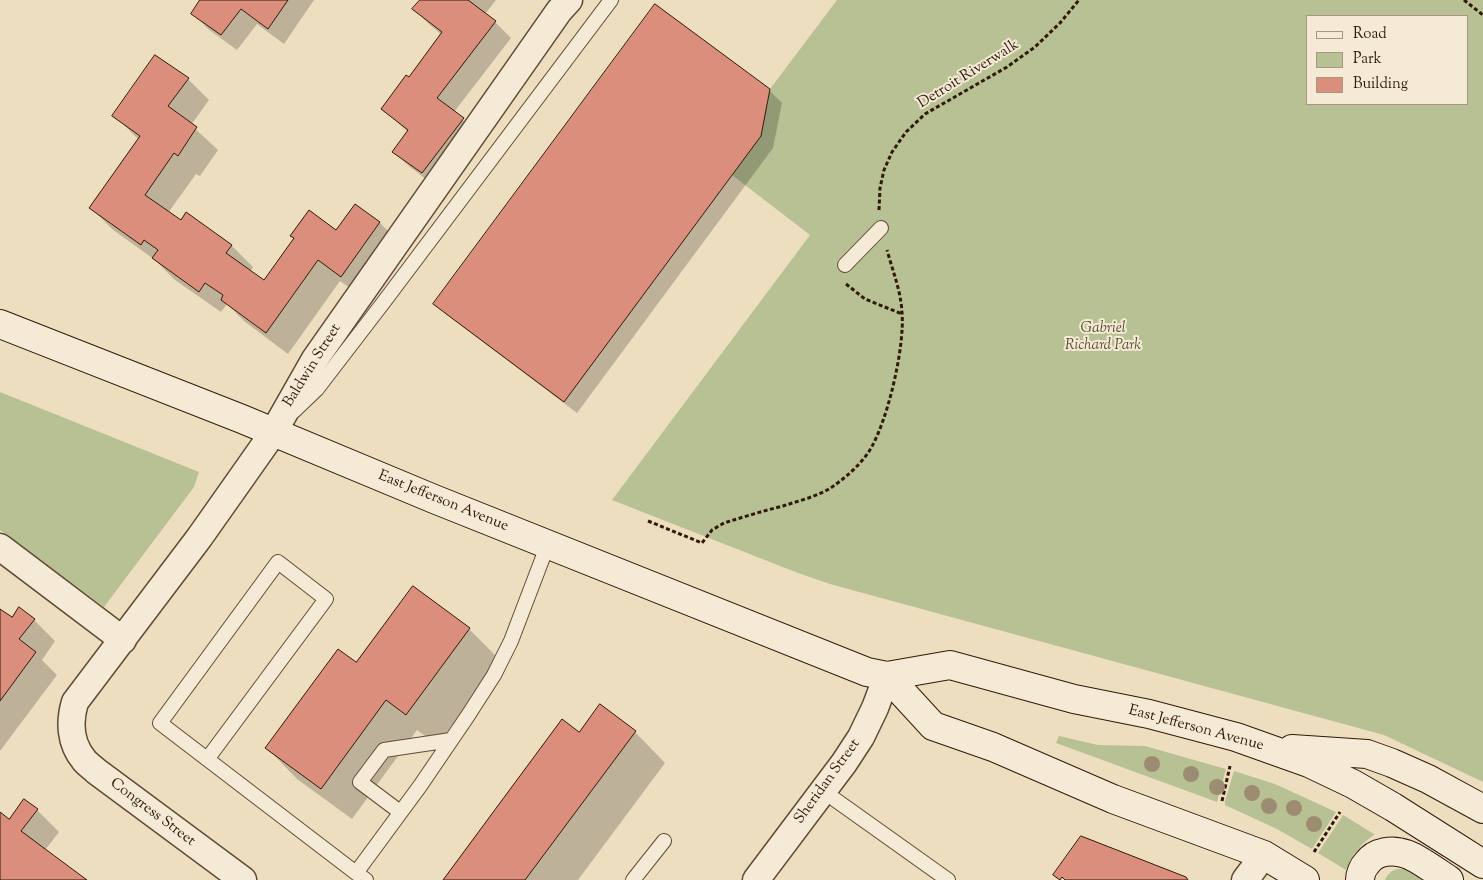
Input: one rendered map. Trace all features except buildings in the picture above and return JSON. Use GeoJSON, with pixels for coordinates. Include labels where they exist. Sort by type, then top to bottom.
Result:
{"type":"FeatureCollection","features":[{"type":"Feature","properties":{"kind":"main road","name":"East Jefferson Avenue"},"geometry":{"type":"LineString","coordinates":[[0,324],[216,409],[867,672],[886,676],[950,665],[1074,700],[1149,714],[1236,737],[1309,763],[1353,784],[1393,807],[1483,864]]}},
{"type":"Feature","properties":{"kind":"main road"},"geometry":{"type":"LineString","coordinates":[[886,676],[933,726],[993,747],[1113,799],[1264,854],[1305,880]]}},
{"type":"Feature","properties":{"kind":"main road"},"geometry":{"type":"LineString","coordinates":[[1265,747],[1367,754],[1428,779],[1483,809]]}},
{"type":"Feature","properties":{"kind":"main road"},"geometry":{"type":"LineString","coordinates":[[1360,880],[1359,877],[1365,866],[1376,854],[1396,852],[1407,854],[1449,880]]}},
{"type":"Feature","properties":{"kind":"street","name":"Baldwin Street"},"geometry":{"type":"LineString","coordinates":[[73,736],[70,724],[75,702],[199,538],[273,432],[315,359],[569,0]]}},
{"type":"Feature","properties":{"kind":"street"},"geometry":{"type":"LineString","coordinates":[[0,547],[123,640]]}},
{"type":"Feature","properties":{"kind":"street","name":"Sheridan Street"},"geometry":{"type":"LineString","coordinates":[[756,880],[861,737],[875,708],[886,676]]}},
{"type":"Feature","properties":{"kind":"street","name":"Congress Street"},"geometry":{"type":"LineString","coordinates":[[73,736],[84,760],[96,771],[242,880]]}},
{"type":"Feature","properties":{"kind":"street"},"geometry":{"type":"LineString","coordinates":[[1245,880],[1264,854]]}},
{"type":"Feature","properties":{"kind":"lane"},"geometry":{"type":"LineString","coordinates":[[273,432],[323,382],[611,0]]}},
{"type":"Feature","properties":{"kind":"lane"},"geometry":{"type":"LineString","coordinates":[[846,265],[881,228]]}},
{"type":"Feature","properties":{"kind":"lane"},"geometry":{"type":"LineString","coordinates":[[208,758],[326,599],[278,562],[160,723],[361,876],[400,812],[494,675],[511,641],[548,544]]}},
{"type":"Feature","properties":{"kind":"lane"},"geometry":{"type":"LineString","coordinates":[[400,812],[360,782],[384,750],[451,740]]}},
{"type":"Feature","properties":{"kind":"lane"},"geometry":{"type":"LineString","coordinates":[[823,791],[948,880]]}},
{"type":"Feature","properties":{"kind":"lane"},"geometry":{"type":"LineString","coordinates":[[633,880],[664,840]]}},
{"type":"Feature","properties":{"kind":"path","name":"Detroit Riverwalk"},"geometry":{"type":"LineString","coordinates":[[648,522],[702,543],[712,530],[724,522],[810,498],[827,490],[843,479],[869,452],[889,401],[901,349],[903,315],[901,295],[881,228],[878,207],[884,170],[892,152],[906,132],[925,114],[1008,67],[1022,57],[1060,23],[1079,0]]}},
{"type":"Feature","properties":{"kind":"path"},"geometry":{"type":"LineString","coordinates":[[1464,0],[1483,15]]}},
{"type":"Feature","properties":{"kind":"path"},"geometry":{"type":"LineString","coordinates":[[844,282],[865,299],[903,315]]}},
{"type":"Feature","properties":{"kind":"path"},"geometry":{"type":"LineString","coordinates":[[1222,801],[1230,766]]}},
{"type":"Feature","properties":{"kind":"path"},"geometry":{"type":"LineString","coordinates":[[1314,852],[1340,812]]}},
{"type":"Feature","properties":{"kind":"green space","name":"Gabriel Richard Park"},"geometry":{"type":"Polygon","coordinates":[[[837,0],[1483,0],[1483,782],[1384,735],[830,584],[612,500],[810,235],[732,175],[761,136],[770,89],[837,0]]]}},
{"type":"Feature","properties":{"kind":"green space"},"geometry":{"type":"Polygon","coordinates":[[[0,392],[199,472],[194,487],[104,607],[0,530],[0,392]]]}},
{"type":"Feature","properties":{"kind":"green space"},"geometry":{"type":"Polygon","coordinates":[[[1059,736],[1098,745],[1145,746],[1226,769],[1217,802],[1056,743],[1059,736]]]}},
{"type":"Feature","properties":{"kind":"green space"},"geometry":{"type":"Polygon","coordinates":[[[1234,771],[1275,784],[1336,812],[1312,849],[1277,829],[1225,805],[1234,771]]]}},
{"type":"Feature","properties":{"kind":"green space"},"geometry":{"type":"Polygon","coordinates":[[[1343,815],[1374,834],[1357,850],[1346,870],[1318,853],[1343,815]]]}},
{"type":"Feature","properties":{"kind":"green space"},"geometry":{"type":"Polygon","coordinates":[[[1398,869],[1409,871],[1424,880],[1385,880],[1390,873],[1398,869]]]}}]}
